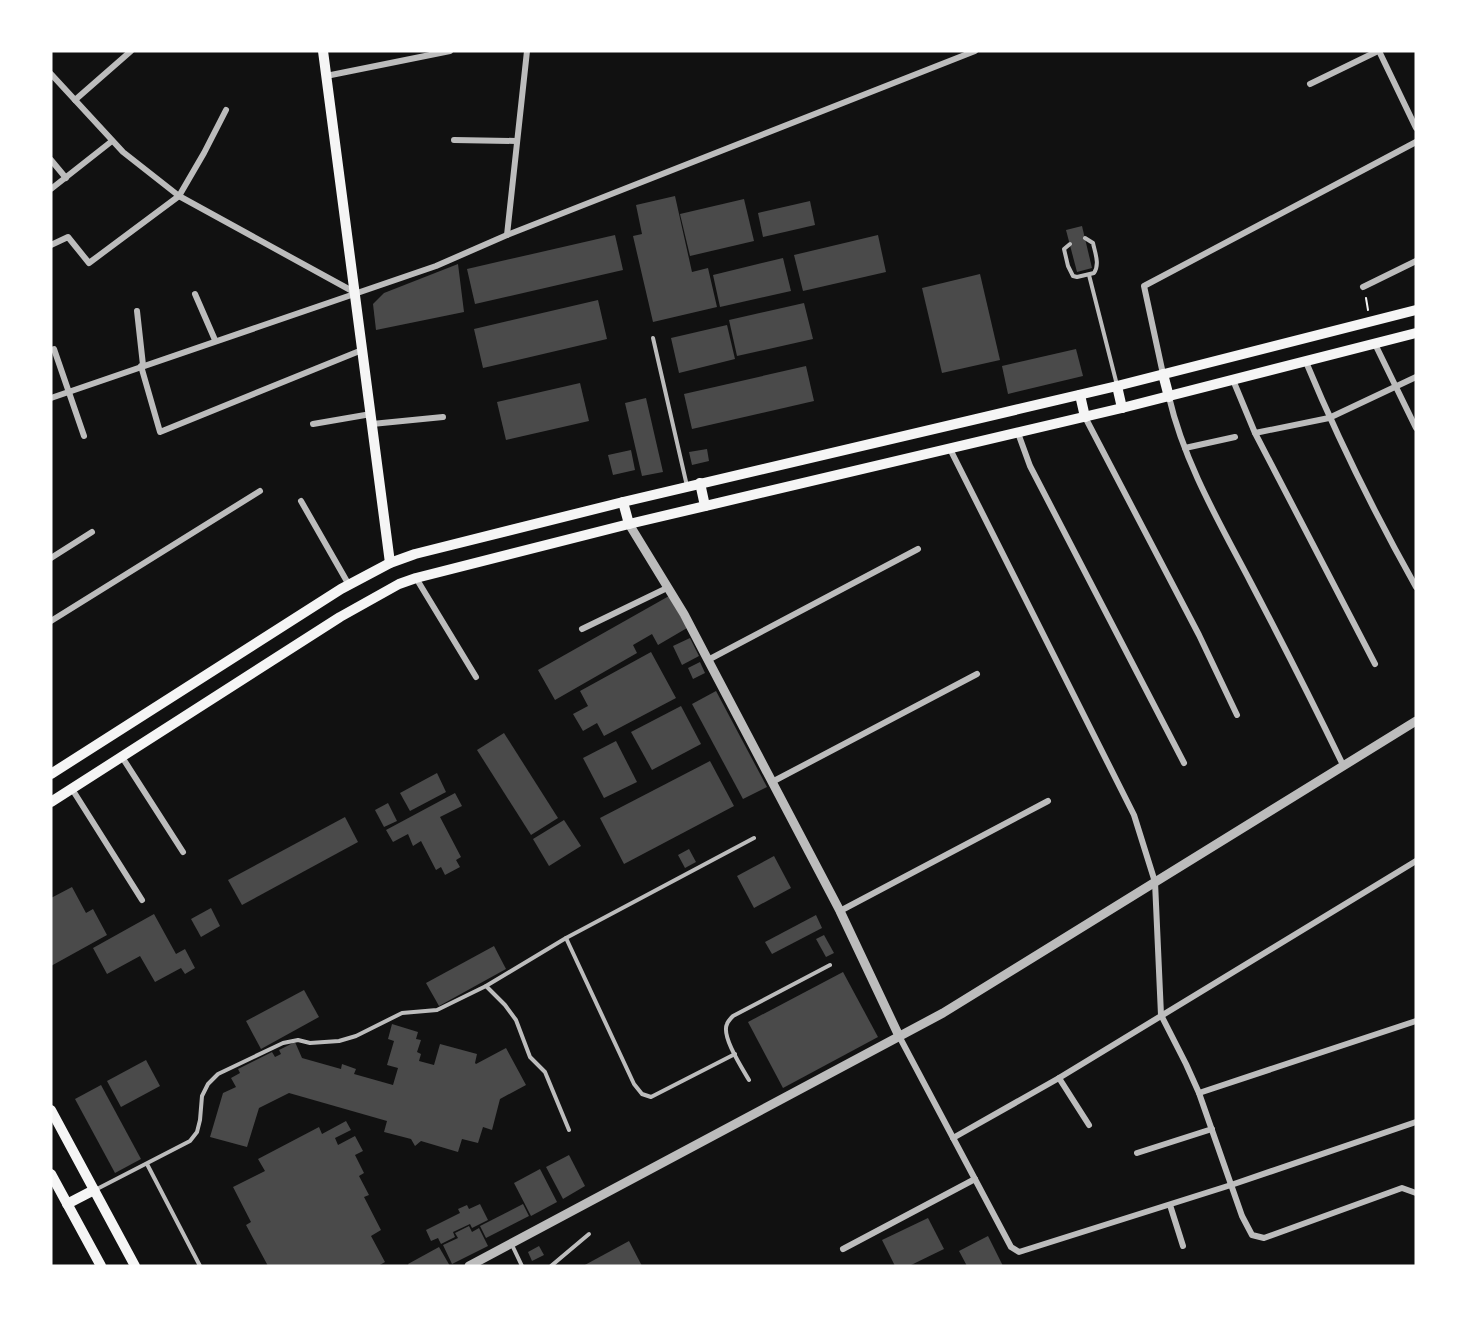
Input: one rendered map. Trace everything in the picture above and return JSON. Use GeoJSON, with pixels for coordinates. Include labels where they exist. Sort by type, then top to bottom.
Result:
{"type":"FeatureCollection","features":[{"type":"Feature","properties":{"kind":"main road"},"geometry":{"type":"LineString","coordinates":[[323,51],[390,563]]}},
{"type":"Feature","properties":{"kind":"main road"},"geometry":{"type":"LineString","coordinates":[[51,774],[349,585],[390,563],[416,554],[700,483],[1117,386],[1416,310]]}},
{"type":"Feature","properties":{"kind":"main road"},"geometry":{"type":"LineString","coordinates":[[51,802],[340,617],[399,584],[416,578],[705,506],[1169,397],[1416,333]]}},
{"type":"Feature","properties":{"kind":"main road"},"geometry":{"type":"LineString","coordinates":[[1163,374],[1169,397]]}},
{"type":"Feature","properties":{"kind":"main road"},"geometry":{"type":"LineString","coordinates":[[1117,386],[1122,408]]}},
{"type":"Feature","properties":{"kind":"main road"},"geometry":{"type":"LineString","coordinates":[[1080,395],[1084,417]]}},
{"type":"Feature","properties":{"kind":"main road"},"geometry":{"type":"LineString","coordinates":[[700,483],[705,506]]}},
{"type":"Feature","properties":{"kind":"main road"},"geometry":{"type":"LineString","coordinates":[[623,502],[629,525]]}},
{"type":"Feature","properties":{"kind":"main road"},"geometry":{"type":"LineString","coordinates":[[51,1110],[135,1266]]}},
{"type":"Feature","properties":{"kind":"main road"},"geometry":{"type":"LineString","coordinates":[[51,1174],[101,1266]]}},
{"type":"Feature","properties":{"kind":"main road"},"geometry":{"type":"LineString","coordinates":[[67,1204],[94,1190]]}},
{"type":"Feature","properties":{"kind":"street"},"geometry":{"type":"LineString","coordinates":[[75,100],[131,51]]}},
{"type":"Feature","properties":{"kind":"street"},"geometry":{"type":"LineString","coordinates":[[326,76],[416,54],[450,51]]}},
{"type":"Feature","properties":{"kind":"street"},"geometry":{"type":"LineString","coordinates":[[507,235],[527,51]]}},
{"type":"Feature","properties":{"kind":"street"},"geometry":{"type":"LineString","coordinates":[[51,398],[436,266],[507,235],[975,51]]}},
{"type":"Feature","properties":{"kind":"street"},"geometry":{"type":"LineString","coordinates":[[1310,84],[1379,51],[1416,128]]}},
{"type":"Feature","properties":{"kind":"street"},"geometry":{"type":"LineString","coordinates":[[51,74],[123,152],[179,196],[355,292]]}},
{"type":"Feature","properties":{"kind":"street"},"geometry":{"type":"LineString","coordinates":[[51,245],[68,237],[89,263],[179,196],[226,110]]}},
{"type":"Feature","properties":{"kind":"street"},"geometry":{"type":"LineString","coordinates":[[454,140],[516,141]]}},
{"type":"Feature","properties":{"kind":"street"},"geometry":{"type":"LineString","coordinates":[[51,189],[112,141]]}},
{"type":"Feature","properties":{"kind":"street"},"geometry":{"type":"LineString","coordinates":[[1163,374],[1144,286],[1416,142]]}},
{"type":"Feature","properties":{"kind":"street"},"geometry":{"type":"LineString","coordinates":[[51,160],[66,178]]}},
{"type":"Feature","properties":{"kind":"street"},"geometry":{"type":"LineString","coordinates":[[1363,287],[1416,261]]}},
{"type":"Feature","properties":{"kind":"street"},"geometry":{"type":"LineString","coordinates":[[195,294],[215,340]]}},
{"type":"Feature","properties":{"kind":"street"},"geometry":{"type":"LineString","coordinates":[[137,311],[142,366],[159,432],[362,350]]}},
{"type":"Feature","properties":{"kind":"street"},"geometry":{"type":"LineString","coordinates":[[1375,344],[1416,428]]}},
{"type":"Feature","properties":{"kind":"street"},"geometry":{"type":"LineString","coordinates":[[54,349],[84,436]]}},
{"type":"Feature","properties":{"kind":"street"},"geometry":{"type":"LineString","coordinates":[[1306,362],[1329,418],[1394,549],[1416,587]]}},
{"type":"Feature","properties":{"kind":"street"},"geometry":{"type":"LineString","coordinates":[[1256,433],[1329,418],[1416,376]]}},
{"type":"Feature","properties":{"kind":"street"},"geometry":{"type":"LineString","coordinates":[[1233,380],[1256,433],[1375,664]]}},
{"type":"Feature","properties":{"kind":"street"},"geometry":{"type":"LineString","coordinates":[[1169,397],[1174,421],[1208,500],[1285,647],[1343,765]]}},
{"type":"Feature","properties":{"kind":"street"},"geometry":{"type":"LineString","coordinates":[[313,424],[371,419],[443,417]]}},
{"type":"Feature","properties":{"kind":"street"},"geometry":{"type":"LineString","coordinates":[[1084,417],[1199,635],[1237,715]]}},
{"type":"Feature","properties":{"kind":"street"},"geometry":{"type":"LineString","coordinates":[[1018,433],[1030,466],[1185,763]]}},
{"type":"Feature","properties":{"kind":"street"},"geometry":{"type":"LineString","coordinates":[[1185,448],[1235,437]]}},
{"type":"Feature","properties":{"kind":"street"},"geometry":{"type":"LineString","coordinates":[[950,449],[1134,815],[1155,882],[1161,1015],[1199,1093],[1242,1216],[1252,1234],[1264,1238],[1401,1188],[1416,1193]]}},
{"type":"Feature","properties":{"kind":"street"},"geometry":{"type":"LineString","coordinates":[[51,621],[260,491]]}},
{"type":"Feature","properties":{"kind":"street"},"geometry":{"type":"LineString","coordinates":[[301,501],[349,585]]}},
{"type":"Feature","properties":{"kind":"street"},"geometry":{"type":"LineString","coordinates":[[629,525],[684,614],[840,911],[899,1036],[1011,1247],[1019,1252],[1170,1205],[1416,1122]]}},
{"type":"Feature","properties":{"kind":"street"},"geometry":{"type":"LineString","coordinates":[[51,558],[92,532]]}},
{"type":"Feature","properties":{"kind":"street"},"geometry":{"type":"LineString","coordinates":[[708,660],[918,549]]}},
{"type":"Feature","properties":{"kind":"street"},"geometry":{"type":"LineString","coordinates":[[416,578],[476,677]]}},
{"type":"Feature","properties":{"kind":"street"},"geometry":{"type":"LineString","coordinates":[[582,628],[667,588]]}},
{"type":"Feature","properties":{"kind":"street"},"geometry":{"type":"LineString","coordinates":[[772,782],[977,674]]}},
{"type":"Feature","properties":{"kind":"street"},"geometry":{"type":"LineString","coordinates":[[469,1266],[943,1013],[1416,721]]}},
{"type":"Feature","properties":{"kind":"street"},"geometry":{"type":"LineString","coordinates":[[122,757],[183,852]]}},
{"type":"Feature","properties":{"kind":"street"},"geometry":{"type":"LineString","coordinates":[[72,789],[142,900]]}},
{"type":"Feature","properties":{"kind":"street"},"geometry":{"type":"LineString","coordinates":[[840,911],[1048,801]]}},
{"type":"Feature","properties":{"kind":"street"},"geometry":{"type":"LineString","coordinates":[[953,1138],[1059,1078],[1416,861]]}},
{"type":"Feature","properties":{"kind":"street"},"geometry":{"type":"LineString","coordinates":[[1199,1093],[1416,1021]]}},
{"type":"Feature","properties":{"kind":"street"},"geometry":{"type":"LineString","coordinates":[[1059,1078],[1089,1125]]}},
{"type":"Feature","properties":{"kind":"street"},"geometry":{"type":"LineString","coordinates":[[1137,1153],[1212,1129]]}},
{"type":"Feature","properties":{"kind":"street"},"geometry":{"type":"LineString","coordinates":[[843,1249],[975,1179]]}},
{"type":"Feature","properties":{"kind":"street"},"geometry":{"type":"LineString","coordinates":[[1170,1205],[1184,1246]]}},
{"type":"Feature","properties":{"kind":"lane"},"geometry":{"type":"LineString","coordinates":[[1070,244],[1064,249],[1070,272],[1077,277],[1089,275],[1096,272],[1097,261],[1093,243],[1085,238]]}},
{"type":"Feature","properties":{"kind":"lane"},"geometry":{"type":"LineString","coordinates":[[1089,275],[1117,386]]}},
{"type":"Feature","properties":{"kind":"lane"},"geometry":{"type":"LineString","coordinates":[[653,338],[687,487]]}},
{"type":"Feature","properties":{"kind":"lane"},"geometry":{"type":"LineString","coordinates":[[94,1190],[190,1141],[197,1132],[202,1096],[208,1084],[218,1074],[283,1043],[298,1040],[310,1043],[339,1041],[356,1036],[402,1013],[437,1010],[486,986],[566,938],[754,838]]}},
{"type":"Feature","properties":{"kind":"lane"},"geometry":{"type":"LineString","coordinates":[[566,938],[634,1084],[642,1094],[651,1097],[735,1054]]}},
{"type":"Feature","properties":{"kind":"lane"},"geometry":{"type":"LineString","coordinates":[[748,1080],[725,1031],[727,1023],[733,1016],[830,965]]}},
{"type":"Feature","properties":{"kind":"lane"},"geometry":{"type":"LineString","coordinates":[[486,986],[516,1020],[530,1056],[545,1072],[569,1130]]}},
{"type":"Feature","properties":{"kind":"lane"},"geometry":{"type":"LineString","coordinates":[[147,1164],[200,1266]]}},
{"type":"Feature","properties":{"kind":"lane"},"geometry":{"type":"LineString","coordinates":[[551,1266],[589,1234]]}},
{"type":"Feature","properties":{"kind":"lane"},"geometry":{"type":"LineString","coordinates":[[511,1243],[522,1266]]}},
{"type":"Feature","properties":{"kind":"path"},"geometry":{"type":"LineString","coordinates":[[1363,287],[1371,321]]}},
{"type":"Feature","properties":{"kind":"building"},"geometry":{"type":"Polygon","coordinates":[[[675,196],[692,272],[708,268],[717,307],[653,322],[633,236],[642,234],[636,205],[675,196]]]}},
{"type":"Feature","properties":{"kind":"building"},"geometry":{"type":"Polygon","coordinates":[[[744,199],[754,241],[690,256],[680,214],[744,199]]]}},
{"type":"Feature","properties":{"kind":"building"},"geometry":{"type":"Polygon","coordinates":[[[810,201],[815,225],[763,237],[758,213],[810,201]]]}},
{"type":"Feature","properties":{"kind":"building"},"geometry":{"type":"Polygon","coordinates":[[[1082,226],[1092,268],[1077,272],[1066,230],[1082,226]]]}},
{"type":"Feature","properties":{"kind":"building"},"geometry":{"type":"Polygon","coordinates":[[[615,235],[623,270],[475,304],[467,269],[615,235]]]}},
{"type":"Feature","properties":{"kind":"building"},"geometry":{"type":"Polygon","coordinates":[[[878,235],[886,272],[803,291],[794,255],[878,235]]]}},
{"type":"Feature","properties":{"kind":"building"},"geometry":{"type":"Polygon","coordinates":[[[783,258],[791,291],[720,307],[713,275],[783,258]]]}},
{"type":"Feature","properties":{"kind":"building"},"geometry":{"type":"Polygon","coordinates":[[[458,264],[464,312],[376,330],[373,304],[384,293],[458,264]]]}},
{"type":"Feature","properties":{"kind":"building"},"geometry":{"type":"Polygon","coordinates":[[[980,274],[1000,360],[942,373],[922,288],[980,274]]]}},
{"type":"Feature","properties":{"kind":"building"},"geometry":{"type":"Polygon","coordinates":[[[598,300],[607,339],[483,368],[474,329],[598,300]]]}},
{"type":"Feature","properties":{"kind":"building"},"geometry":{"type":"Polygon","coordinates":[[[804,303],[813,339],[737,356],[729,320],[804,303]]]}},
{"type":"Feature","properties":{"kind":"building"},"geometry":{"type":"Polygon","coordinates":[[[727,325],[735,359],[679,373],[671,338],[727,325]]]}},
{"type":"Feature","properties":{"kind":"building"},"geometry":{"type":"Polygon","coordinates":[[[1076,349],[1083,376],[1008,394],[1002,366],[1076,349]]]}},
{"type":"Feature","properties":{"kind":"building"},"geometry":{"type":"Polygon","coordinates":[[[806,366],[814,401],[692,429],[684,394],[806,366]]]}},
{"type":"Feature","properties":{"kind":"building"},"geometry":{"type":"Polygon","coordinates":[[[580,383],[589,421],[506,440],[497,402],[580,383]]]}},
{"type":"Feature","properties":{"kind":"building"},"geometry":{"type":"Polygon","coordinates":[[[646,398],[663,472],[642,476],[625,403],[646,398]]]}},
{"type":"Feature","properties":{"kind":"building"},"geometry":{"type":"Polygon","coordinates":[[[707,449],[709,461],[692,465],[689,452],[707,449]]]}},
{"type":"Feature","properties":{"kind":"building"},"geometry":{"type":"Polygon","coordinates":[[[631,450],[635,470],[613,475],[608,455],[631,450]]]}},
{"type":"Feature","properties":{"kind":"building"},"geometry":{"type":"Polygon","coordinates":[[[669,596],[687,628],[658,645],[652,634],[633,645],[637,653],[555,700],[538,670],[669,596]]]}},
{"type":"Feature","properties":{"kind":"building"},"geometry":{"type":"Polygon","coordinates":[[[690,638],[699,656],[682,665],[673,646],[690,638]]]}},
{"type":"Feature","properties":{"kind":"building"},"geometry":{"type":"Polygon","coordinates":[[[651,652],[676,698],[604,736],[597,723],[583,731],[573,714],[588,706],[580,691],[651,652]]]}},
{"type":"Feature","properties":{"kind":"building"},"geometry":{"type":"Polygon","coordinates":[[[700,662],[705,673],[693,679],[688,668],[700,662]]]}},
{"type":"Feature","properties":{"kind":"building"},"geometry":{"type":"Polygon","coordinates":[[[716,691],[767,787],[743,799],[692,704],[716,691]]]}},
{"type":"Feature","properties":{"kind":"building"},"geometry":{"type":"Polygon","coordinates":[[[681,706],[701,744],[652,770],[631,732],[681,706]]]}},
{"type":"Feature","properties":{"kind":"building"},"geometry":{"type":"Polygon","coordinates":[[[504,733],[558,818],[531,835],[477,750],[504,733]]]}},
{"type":"Feature","properties":{"kind":"building"},"geometry":{"type":"Polygon","coordinates":[[[616,741],[637,782],[604,798],[583,758],[616,741]]]}},
{"type":"Feature","properties":{"kind":"building"},"geometry":{"type":"Polygon","coordinates":[[[710,761],[734,806],[624,864],[600,818],[710,761]]]}},
{"type":"Feature","properties":{"kind":"building"},"geometry":{"type":"Polygon","coordinates":[[[437,773],[446,792],[410,811],[400,793],[437,773]]]}},
{"type":"Feature","properties":{"kind":"building"},"geometry":{"type":"Polygon","coordinates":[[[455,793],[462,806],[440,817],[461,857],[456,860],[460,867],[445,875],[441,867],[436,870],[421,841],[413,846],[408,834],[393,842],[386,830],[455,793]]]}},
{"type":"Feature","properties":{"kind":"building"},"geometry":{"type":"Polygon","coordinates":[[[388,803],[397,821],[384,827],[375,810],[388,803]]]}},
{"type":"Feature","properties":{"kind":"building"},"geometry":{"type":"Polygon","coordinates":[[[345,817],[358,842],[242,905],[228,880],[345,817]]]}},
{"type":"Feature","properties":{"kind":"building"},"geometry":{"type":"Polygon","coordinates":[[[564,820],[581,846],[549,866],[533,839],[564,820]]]}},
{"type":"Feature","properties":{"kind":"building"},"geometry":{"type":"Polygon","coordinates":[[[689,849],[696,862],[685,868],[678,855],[689,849]]]}},
{"type":"Feature","properties":{"kind":"building"},"geometry":{"type":"Polygon","coordinates":[[[774,856],[791,888],[754,908],[737,876],[774,856]]]}},
{"type":"Feature","properties":{"kind":"building"},"geometry":{"type":"Polygon","coordinates":[[[72,887],[86,913],[93,909],[107,935],[51,966],[51,898],[72,887]]]}},
{"type":"Feature","properties":{"kind":"building"},"geometry":{"type":"Polygon","coordinates":[[[211,908],[220,926],[201,937],[191,919],[211,908]]]}},
{"type":"Feature","properties":{"kind":"building"},"geometry":{"type":"Polygon","coordinates":[[[154,914],[176,954],[185,949],[195,968],[185,974],[181,968],[155,982],[140,956],[107,974],[93,948],[154,914]]]}},
{"type":"Feature","properties":{"kind":"building"},"geometry":{"type":"Polygon","coordinates":[[[816,915],[822,928],[772,954],[765,942],[816,915]]]}},
{"type":"Feature","properties":{"kind":"building"},"geometry":{"type":"Polygon","coordinates":[[[824,935],[834,953],[826,957],[816,939],[824,935]]]}},
{"type":"Feature","properties":{"kind":"building"},"geometry":{"type":"Polygon","coordinates":[[[494,946],[506,969],[439,1006],[426,983],[494,946]]]}},
{"type":"Feature","properties":{"kind":"building"},"geometry":{"type":"Polygon","coordinates":[[[843,972],[878,1037],[783,1088],[748,1022],[843,972]]]}},
{"type":"Feature","properties":{"kind":"building"},"geometry":{"type":"Polygon","coordinates":[[[304,990],[319,1017],[261,1049],[246,1021],[304,990]]]}},
{"type":"Feature","properties":{"kind":"building"},"geometry":{"type":"Polygon","coordinates":[[[392,1024],[418,1032],[416,1039],[421,1040],[417,1052],[421,1054],[419,1061],[434,1065],[440,1044],[477,1054],[476,1064],[506,1048],[526,1085],[500,1099],[492,1130],[483,1127],[478,1143],[462,1139],[458,1152],[421,1141],[415,1146],[411,1139],[384,1132],[387,1121],[289,1093],[259,1108],[247,1147],[210,1137],[223,1093],[236,1087],[231,1078],[240,1073],[238,1069],[272,1052],[275,1057],[281,1054],[279,1050],[295,1042],[302,1058],[341,1069],[342,1064],[356,1069],[354,1074],[393,1085],[398,1068],[387,1065],[394,1041],[388,1039],[392,1024]]]}},
{"type":"Feature","properties":{"kind":"building"},"geometry":{"type":"Polygon","coordinates":[[[146,1060],[160,1086],[121,1107],[107,1081],[146,1060]]]}},
{"type":"Feature","properties":{"kind":"building"},"geometry":{"type":"Polygon","coordinates":[[[101,1085],[141,1159],[115,1173],[75,1099],[101,1085]]]}},
{"type":"Feature","properties":{"kind":"building"},"geometry":{"type":"Polygon","coordinates":[[[346,1121],[351,1130],[335,1138],[338,1145],[355,1136],[363,1151],[355,1155],[364,1173],[359,1176],[369,1195],[364,1197],[381,1230],[371,1236],[385,1262],[378,1266],[268,1266],[246,1225],[251,1222],[233,1187],[265,1171],[258,1159],[319,1127],[322,1134],[346,1121]]]}},
{"type":"Feature","properties":{"kind":"building"},"geometry":{"type":"Polygon","coordinates":[[[569,1155],[585,1186],[563,1199],[546,1167],[569,1155]]]}},
{"type":"Feature","properties":{"kind":"building"},"geometry":{"type":"Polygon","coordinates":[[[540,1169],[557,1202],[531,1216],[514,1183],[540,1169]]]}},
{"type":"Feature","properties":{"kind":"building"},"geometry":{"type":"Polygon","coordinates":[[[480,1204],[488,1220],[472,1228],[470,1224],[453,1232],[455,1237],[441,1244],[438,1238],[431,1241],[426,1230],[460,1213],[458,1209],[467,1205],[469,1209],[480,1204]]]}},
{"type":"Feature","properties":{"kind":"building"},"geometry":{"type":"Polygon","coordinates":[[[523,1204],[529,1216],[486,1238],[480,1226],[523,1204]]]}},
{"type":"Feature","properties":{"kind":"building"},"geometry":{"type":"Polygon","coordinates":[[[928,1218],[944,1249],[909,1266],[895,1266],[882,1240],[928,1218]]]}},
{"type":"Feature","properties":{"kind":"building"},"geometry":{"type":"Polygon","coordinates":[[[469,1226],[472,1232],[479,1228],[488,1246],[452,1264],[443,1245],[458,1238],[455,1233],[469,1226]]]}},
{"type":"Feature","properties":{"kind":"building"},"geometry":{"type":"Polygon","coordinates":[[[988,1236],[1003,1266],[967,1266],[959,1251],[988,1236]]]}},
{"type":"Feature","properties":{"kind":"building"},"geometry":{"type":"Polygon","coordinates":[[[629,1241],[642,1266],[583,1266],[629,1241]]]}},
{"type":"Feature","properties":{"kind":"building"},"geometry":{"type":"Polygon","coordinates":[[[539,1246],[544,1255],[532,1261],[528,1252],[539,1246]]]}},
{"type":"Feature","properties":{"kind":"building"},"geometry":{"type":"Polygon","coordinates":[[[439,1247],[450,1266],[409,1266],[408,1264],[439,1247]]]}}]}
